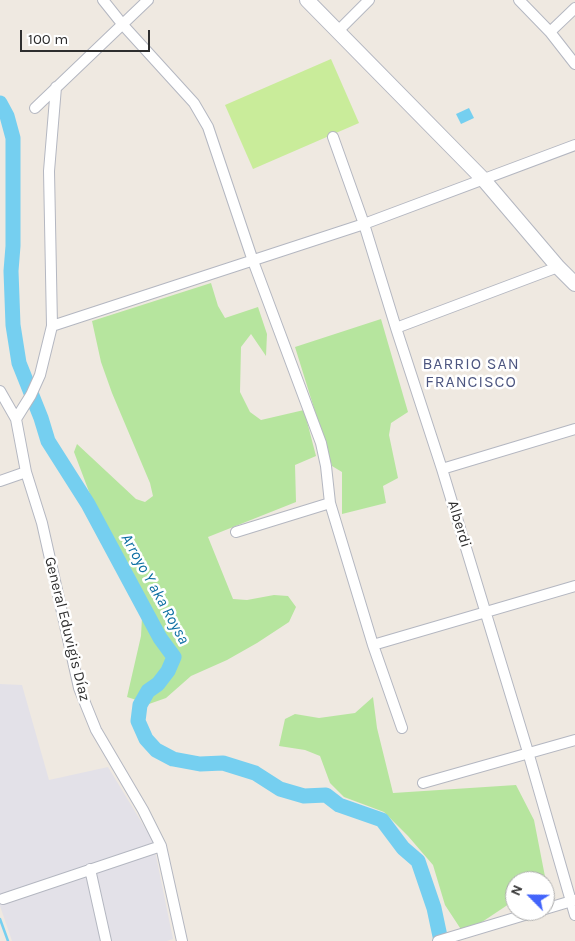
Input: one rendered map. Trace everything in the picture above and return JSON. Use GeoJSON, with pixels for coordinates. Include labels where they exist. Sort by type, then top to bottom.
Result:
{"type":"FeatureCollection","features":[{"type":"Feature","properties":{"kind":"street"},"geometry":{"type":"LineString","coordinates":[[104,0],[123,25],[194,103],[208,127],[253,261],[321,443],[326,466],[330,503],[373,645],[402,728]]}},
{"type":"Feature","properties":{"kind":"street"},"geometry":{"type":"LineString","coordinates":[[35,108],[148,0]]}},
{"type":"Feature","properties":{"kind":"street"},"geometry":{"type":"LineString","coordinates":[[307,0],[483,178],[558,267],[575,284]]}},
{"type":"Feature","properties":{"kind":"street"},"geometry":{"type":"LineString","coordinates":[[338,31],[369,0]]}},
{"type":"Feature","properties":{"kind":"street"},"geometry":{"type":"LineString","coordinates":[[519,0],[550,32],[575,64]]}},
{"type":"Feature","properties":{"kind":"street"},"geometry":{"type":"LineString","coordinates":[[550,32],[575,8]]}},
{"type":"Feature","properties":{"kind":"street"},"geometry":{"type":"LineString","coordinates":[[16,419],[31,395],[40,375],[52,326],[49,171],[56,87]]}},
{"type":"Feature","properties":{"kind":"street","name":"Alberdi"},"geometry":{"type":"LineString","coordinates":[[333,137],[364,224],[442,469],[573,900],[575,915]]}},
{"type":"Feature","properties":{"kind":"street"},"geometry":{"type":"LineString","coordinates":[[52,326],[364,224],[575,145]]}},
{"type":"Feature","properties":{"kind":"street"},"geometry":{"type":"LineString","coordinates":[[396,328],[558,267]]}},
{"type":"Feature","properties":{"kind":"street","name":"General Eduvigis Díaz"},"geometry":{"type":"LineString","coordinates":[[0,391],[16,419],[26,472],[42,523],[79,688],[96,730],[143,810],[161,846],[182,941]]}},
{"type":"Feature","properties":{"kind":"street"},"geometry":{"type":"LineString","coordinates":[[442,469],[575,429]]}},
{"type":"Feature","properties":{"kind":"street"},"geometry":{"type":"LineString","coordinates":[[0,481],[26,472]]}},
{"type":"Feature","properties":{"kind":"street"},"geometry":{"type":"LineString","coordinates":[[236,532],[330,503]]}},
{"type":"Feature","properties":{"kind":"street"},"geometry":{"type":"LineString","coordinates":[[373,645],[575,586]]}},
{"type":"Feature","properties":{"kind":"street"},"geometry":{"type":"LineString","coordinates":[[422,783],[575,740]]}},
{"type":"Feature","properties":{"kind":"street"},"geometry":{"type":"LineString","coordinates":[[3,899],[161,846]]}},
{"type":"Feature","properties":{"kind":"street"},"geometry":{"type":"LineString","coordinates":[[90,869],[106,941]]}},
{"type":"Feature","properties":{"kind":"street"},"geometry":{"type":"LineString","coordinates":[[555,906],[573,900]]}},
{"type":"Feature","properties":{"kind":"street"},"geometry":{"type":"LineString","coordinates":[[438,941],[506,921]]}},
{"type":"Feature","properties":{"kind":"shaded area"},"geometry":{"type":"Polygon","coordinates":[[[0,684],[22,685],[49,780],[108,767],[153,841],[173,939],[167,941],[12,941],[0,906],[0,684]]]}},
{"type":"Feature","properties":{"kind":"green space"},"geometry":{"type":"Polygon","coordinates":[[[331,59],[359,123],[253,169],[225,105],[331,59]]]}},
{"type":"Feature","properties":{"kind":"green space"},"geometry":{"type":"Polygon","coordinates":[[[211,283],[218,306],[225,318],[258,307],[267,334],[266,356],[251,334],[241,347],[240,392],[250,412],[261,420],[304,410],[316,456],[295,465],[296,502],[208,537],[233,599],[247,600],[274,595],[288,596],[296,607],[289,622],[227,660],[191,676],[166,698],[149,704],[127,697],[141,636],[142,617],[136,587],[99,518],[74,452],[77,444],[136,499],[145,502],[153,496],[150,483],[101,362],[92,321],[211,283]]]}},
{"type":"Feature","properties":{"kind":"green space"},"geometry":{"type":"Polygon","coordinates":[[[381,319],[408,412],[391,423],[389,435],[398,478],[383,486],[386,503],[342,514],[342,472],[332,466],[295,347],[381,319]]]}},
{"type":"Feature","properties":{"kind":"green space"},"geometry":{"type":"Polygon","coordinates":[[[373,697],[377,728],[393,793],[516,785],[534,820],[544,871],[505,871],[505,907],[464,934],[445,905],[433,865],[408,836],[384,812],[344,797],[330,783],[320,756],[305,750],[279,746],[285,719],[295,714],[319,718],[355,713],[373,697]]]}},
{"type":"Feature","properties":{"kind":"water"},"geometry":{"type":"Polygon","coordinates":[[[469,108],[474,118],[461,124],[456,114],[469,108]]]}},
{"type":"Feature","properties":{"kind":"waterway","name":"Arroyo Y aka Roysa"},"geometry":{"type":"LineString","coordinates":[[0,103],[7,116],[13,138],[13,246],[11,271],[13,325],[19,363],[48,441],[88,504],[160,638],[174,657],[168,671],[158,684],[148,691],[140,705],[138,721],[146,739],[156,750],[173,759],[200,764],[223,763],[255,773],[280,789],[304,796],[326,795],[339,805],[382,820],[403,848],[418,861],[434,908],[441,941]]}},
{"type":"Feature","properties":{"kind":"waterway"},"geometry":{"type":"LineString","coordinates":[[0,919],[8,941]]}},
{"type":"Feature","properties":{"kind":"district","name":"BARRIO SAN FRANCISCO"},"geometry":{"type":"Point","coordinates":[471,373]}}]}
